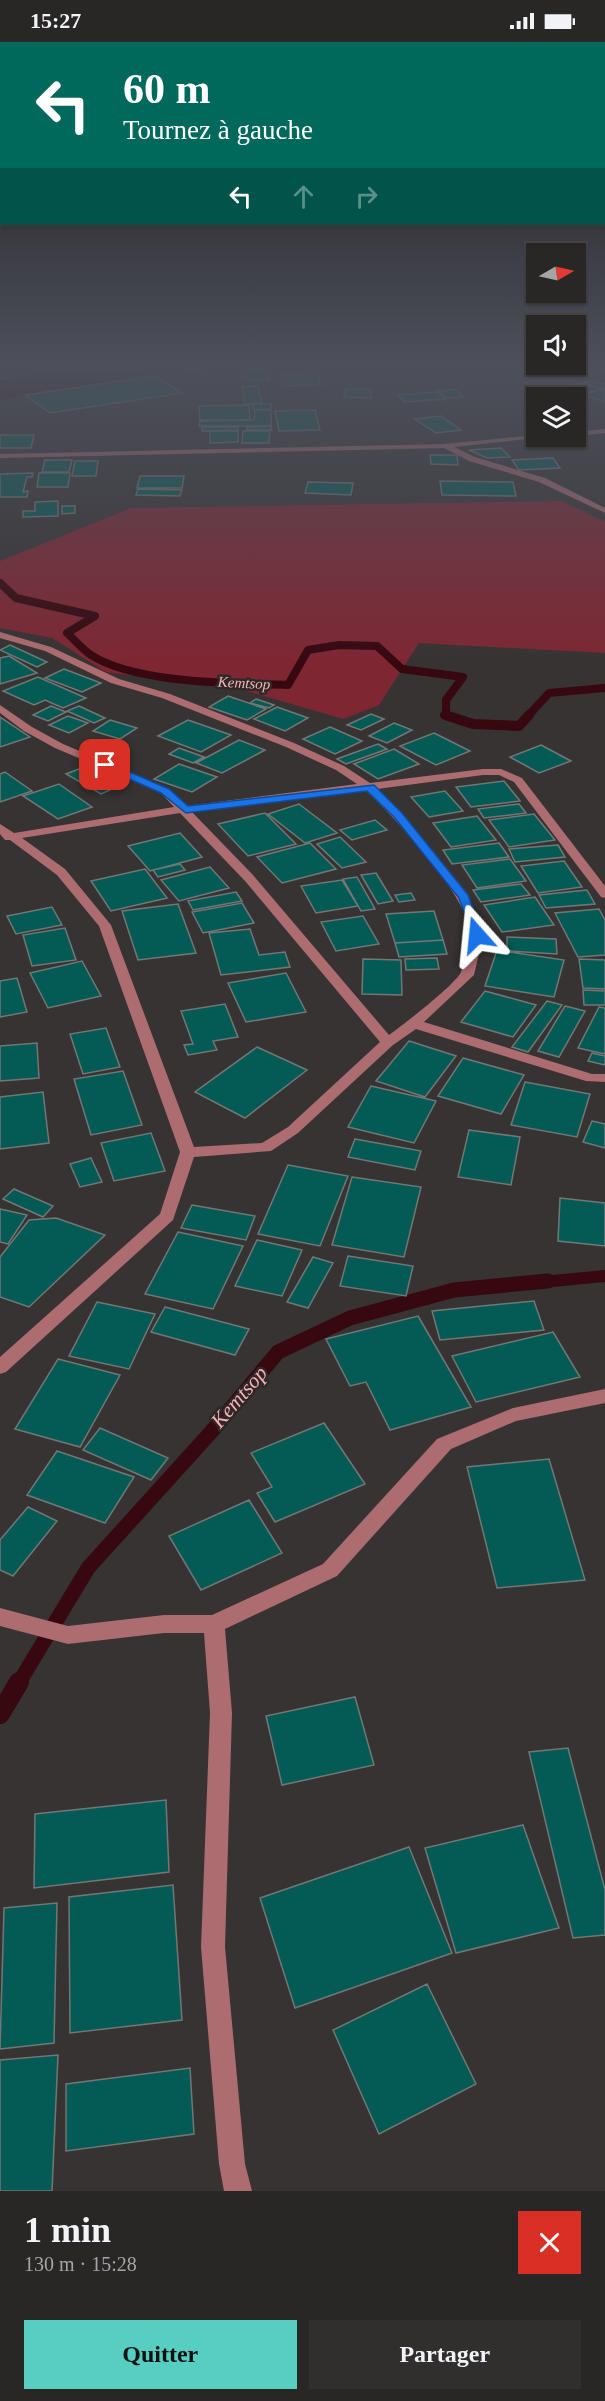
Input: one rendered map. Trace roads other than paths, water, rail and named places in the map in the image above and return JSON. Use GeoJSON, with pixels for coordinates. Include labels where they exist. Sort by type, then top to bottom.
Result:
{"type":"FeatureCollection","features":[{"type":"Feature","properties":{"kind":"street"},"geometry":{"type":"LineString","coordinates":[[483,462],[542,480],[605,511]]}},
{"type":"Feature","properties":{"kind":"street"},"geometry":{"type":"LineString","coordinates":[[0,634],[48,649],[115,681],[166,696],[290,745],[340,768],[370,788],[398,815],[464,897],[477,935],[467,975],[414,1024],[388,1042],[293,1130],[266,1148],[188,1152]]}},
{"type":"Feature","properties":{"kind":"street"},"geometry":{"type":"LineString","coordinates":[[0,708],[28,729],[59,746],[165,791],[186,809],[212,841],[288,922],[388,1042]]}},
{"type":"Feature","properties":{"kind":"street"},"geometry":{"type":"LineString","coordinates":[[7,838],[186,809],[370,788],[483,772],[501,772],[518,780],[605,894]]}},
{"type":"Feature","properties":{"kind":"street"},"geometry":{"type":"LineString","coordinates":[[0,828],[7,838],[61,872],[105,924],[188,1152],[167,1216],[0,1367]]}},
{"type":"Feature","properties":{"kind":"street"},"geometry":{"type":"LineString","coordinates":[[414,1024],[591,1078],[605,1078]]}},
{"type":"Feature","properties":{"kind":"street"},"geometry":{"type":"LineString","coordinates":[[0,1617],[68,1635],[164,1624],[214,1624],[330,1570],[444,1444],[513,1415],[605,1396]]}},
{"type":"Feature","properties":{"kind":"street"},"geometry":{"type":"LineString","coordinates":[[214,1624],[221,1713],[213,1947],[232,2164],[238,2191]]}},
{"type":"Feature","properties":{"kind":"waterway","name":"Kemtsop"},"geometry":{"type":"LineString","coordinates":[[0,583],[16,598],[95,616],[67,633],[91,655],[110,665],[133,672],[186,680],[288,685],[308,650],[339,645],[377,646],[402,669],[463,677],[446,700],[446,715]]}},
{"type":"Feature","properties":{"kind":"waterway","name":"Kemtsop"},"geometry":{"type":"LineString","coordinates":[[528,716],[549,693],[605,688]]}},
{"type":"Feature","properties":{"kind":"waterway","name":"Kemtsop"},"geometry":{"type":"LineString","coordinates":[[446,715],[473,724],[519,726],[529,715]]}},
{"type":"Feature","properties":{"kind":"waterway","name":"Kemtsop"},"geometry":{"type":"LineString","coordinates":[[532,1283],[605,1276]]}},
{"type":"Feature","properties":{"kind":"waterway","name":"Kemtsop"},"geometry":{"type":"LineString","coordinates":[[18,1684],[88,1568],[212,1431],[278,1352],[350,1318],[454,1290],[548,1281]]}},
{"type":"Feature","properties":{"kind":"waterway","name":"Kemtsop"},"geometry":{"type":"LineString","coordinates":[[0,1714],[19,1682]]}}]}
